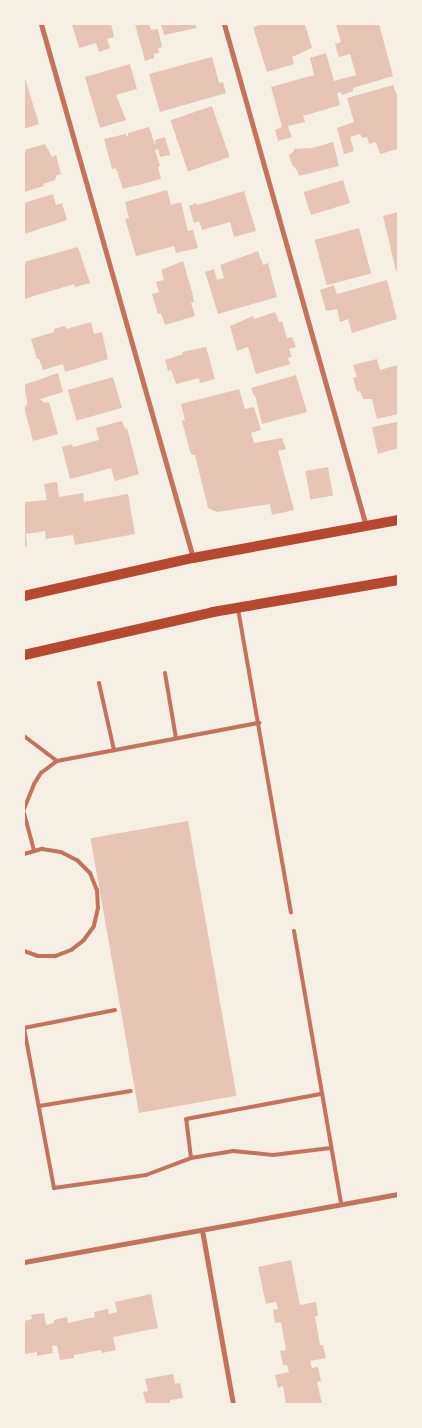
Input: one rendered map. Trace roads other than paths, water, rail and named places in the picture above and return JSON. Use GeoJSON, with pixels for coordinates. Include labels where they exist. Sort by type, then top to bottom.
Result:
{"type":"FeatureCollection","features":[{"type":"Feature","properties":{"kind":"main road"},"geometry":{"type":"LineString","coordinates":[[24,596],[193,558],[398,520]]}},
{"type":"Feature","properties":{"kind":"main road"},"geometry":{"type":"LineString","coordinates":[[24,655],[238,608],[398,580]]}},
{"type":"Feature","properties":{"kind":"street"},"geometry":{"type":"LineString","coordinates":[[41,24],[193,558]]}},
{"type":"Feature","properties":{"kind":"street"},"geometry":{"type":"LineString","coordinates":[[224,24],[366,526]]}},
{"type":"Feature","properties":{"kind":"street"},"geometry":{"type":"LineString","coordinates":[[24,1262],[398,1194]]}},
{"type":"Feature","properties":{"kind":"street"},"geometry":{"type":"LineString","coordinates":[[202,1230],[233,1404]]}},
{"type":"Feature","properties":{"kind":"lane"},"geometry":{"type":"LineString","coordinates":[[238,608],[291,912]]}},
{"type":"Feature","properties":{"kind":"lane"},"geometry":{"type":"LineString","coordinates":[[165,673],[176,738]]}},
{"type":"Feature","properties":{"kind":"lane"},"geometry":{"type":"LineString","coordinates":[[99,683],[114,750]]}},
{"type":"Feature","properties":{"kind":"lane"},"geometry":{"type":"LineString","coordinates":[[24,809],[34,784],[41,773],[57,761],[259,723]]}},
{"type":"Feature","properties":{"kind":"lane"},"geometry":{"type":"LineString","coordinates":[[24,736],[57,761]]}},
{"type":"Feature","properties":{"kind":"lane"},"geometry":{"type":"LineString","coordinates":[[24,813],[34,851]]}},
{"type":"Feature","properties":{"kind":"lane"},"geometry":{"type":"LineString","coordinates":[[24,854],[42,849],[61,852],[77,860],[90,873],[97,890],[98,908],[94,926],[84,940],[71,950],[55,956],[38,956],[24,951]]}},
{"type":"Feature","properties":{"kind":"lane"},"geometry":{"type":"LineString","coordinates":[[294,931],[341,1204]]}},
{"type":"Feature","properties":{"kind":"lane"},"geometry":{"type":"LineString","coordinates":[[115,1010],[24,1028],[54,1188],[146,1175],[191,1158],[233,1151],[274,1155],[331,1148]]}},
{"type":"Feature","properties":{"kind":"lane"},"geometry":{"type":"LineString","coordinates":[[39,1106],[131,1091]]}},
{"type":"Feature","properties":{"kind":"lane"},"geometry":{"type":"LineString","coordinates":[[191,1158],[186,1119],[321,1094]]}}]}
